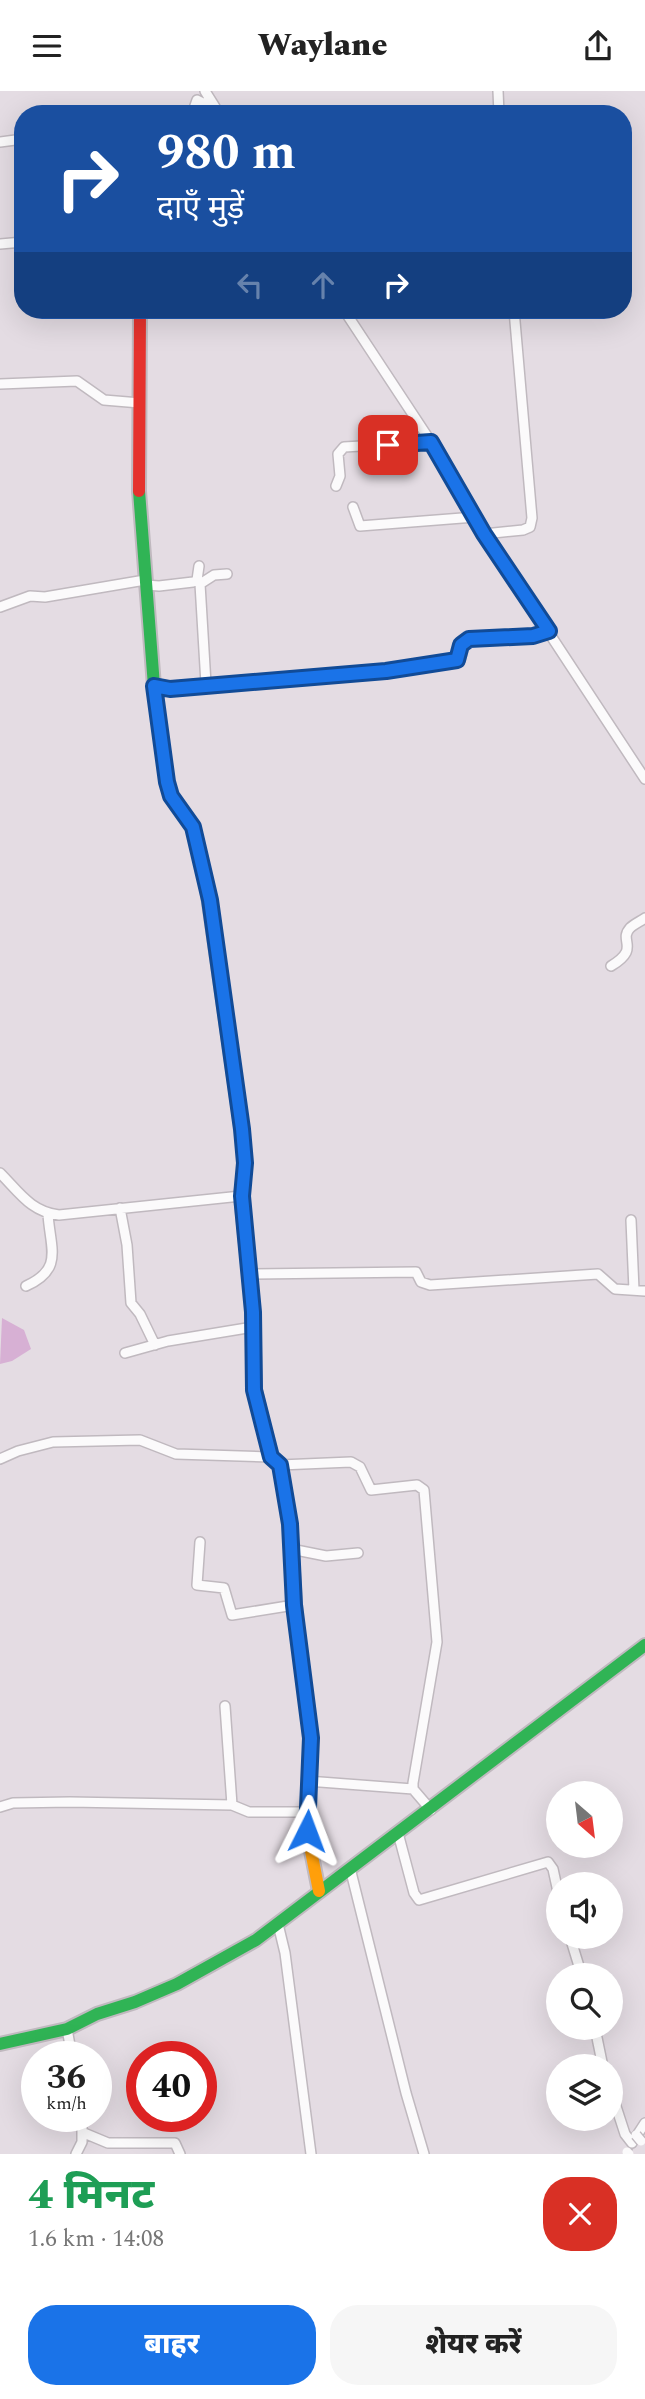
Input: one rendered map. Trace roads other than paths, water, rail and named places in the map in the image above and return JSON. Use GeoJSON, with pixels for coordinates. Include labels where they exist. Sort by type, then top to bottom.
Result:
{"type":"FeatureCollection","features":[{"type":"Feature","properties":{"kind":"street"},"geometry":{"type":"LineString","coordinates":[[140,319],[139,498],[154,686],[167,782],[171,796],[193,827],[210,900],[242,1129],[245,1163],[242,1196],[253,1327],[254,1390],[275,1461],[291,1549],[294,1605],[311,1738],[307,1781],[307,1831],[319,1891]]}},
{"type":"Feature","properties":{"kind":"street"},"geometry":{"type":"LineString","coordinates":[[350,319],[431,442],[484,534],[645,779]]}},
{"type":"Feature","properties":{"kind":"street"},"geometry":{"type":"LineString","coordinates":[[484,534],[523,530],[530,527],[532,518],[515,319]]}},
{"type":"Feature","properties":{"kind":"street"},"geometry":{"type":"LineString","coordinates":[[0,384],[77,381],[104,400],[140,403]]}},
{"type":"Feature","properties":{"kind":"street"},"geometry":{"type":"LineString","coordinates":[[336,486],[340,476],[338,454],[344,447],[431,442]]}},
{"type":"Feature","properties":{"kind":"street"},"geometry":{"type":"LineString","coordinates":[[353,507],[359,526],[475,517]]}},
{"type":"Feature","properties":{"kind":"street"},"geometry":{"type":"LineString","coordinates":[[0,607],[30,596],[45,597],[146,582],[159,586],[192,582],[199,576],[199,566]]}},
{"type":"Feature","properties":{"kind":"street"},"geometry":{"type":"LineString","coordinates":[[206,684],[200,584],[214,575],[227,574]]}},
{"type":"Feature","properties":{"kind":"street"},"geometry":{"type":"LineString","coordinates":[[154,686],[170,689],[386,671],[455,661],[460,658],[461,645],[466,640],[533,636],[549,631]]}},
{"type":"Feature","properties":{"kind":"street"},"geometry":{"type":"LineString","coordinates":[[611,965],[627,954],[629,949],[626,935],[630,928],[645,918]]}},
{"type":"Feature","properties":{"kind":"street"},"geometry":{"type":"LineString","coordinates":[[0,1173],[30,1205],[48,1214],[66,1215],[242,1196]]}},
{"type":"Feature","properties":{"kind":"street"},"geometry":{"type":"LineString","coordinates":[[120,1208],[127,1245],[131,1303],[140,1314],[155,1345]]}},
{"type":"Feature","properties":{"kind":"street"},"geometry":{"type":"LineString","coordinates":[[26,1286],[43,1278],[52,1263],[48,1214]]}},
{"type":"Feature","properties":{"kind":"street"},"geometry":{"type":"LineString","coordinates":[[631,1220],[634,1290]]}},
{"type":"Feature","properties":{"kind":"street"},"geometry":{"type":"LineString","coordinates":[[247,1274],[416,1272],[421,1282],[430,1285],[598,1274],[615,1289],[645,1291]]}},
{"type":"Feature","properties":{"kind":"street"},"geometry":{"type":"LineString","coordinates":[[124,1353],[168,1341],[253,1327]]}},
{"type":"Feature","properties":{"kind":"street"},"geometry":{"type":"LineString","coordinates":[[0,1459],[53,1442],[140,1440],[176,1454],[275,1461],[351,1462],[360,1467],[371,1490],[417,1485],[424,1490],[437,1642],[413,1789]]}},
{"type":"Feature","properties":{"kind":"street"},"geometry":{"type":"LineString","coordinates":[[200,1542],[197,1585],[224,1588],[232,1615],[294,1605]]}},
{"type":"Feature","properties":{"kind":"street"},"geometry":{"type":"LineString","coordinates":[[291,1549],[326,1556],[358,1553]]}},
{"type":"Feature","properties":{"kind":"street"},"geometry":{"type":"LineString","coordinates":[[0,2044],[67,2029],[97,2014],[135,2002],[177,1984],[256,1940],[645,1645]]}},
{"type":"Feature","properties":{"kind":"street"},"geometry":{"type":"LineString","coordinates":[[225,1706],[232,1805]]}},
{"type":"Feature","properties":{"kind":"street"},"geometry":{"type":"LineString","coordinates":[[307,1781],[413,1789],[431,1809]]}},
{"type":"Feature","properties":{"kind":"street"},"geometry":{"type":"LineString","coordinates":[[0,1807],[13,1803],[70,1802],[232,1805],[249,1812],[309,1812]]}},
{"type":"Feature","properties":{"kind":"street"},"geometry":{"type":"LineString","coordinates":[[398,1833],[414,1893],[419,1900],[548,1862],[554,1872]]}},
{"type":"Feature","properties":{"kind":"street"},"geometry":{"type":"LineString","coordinates":[[351,1868],[406,2094],[424,2154]]}},
{"type":"Feature","properties":{"kind":"street"},"geometry":{"type":"LineString","coordinates":[[278,1924],[289,1980],[311,2154]]}},
{"type":"Feature","properties":{"kind":"street"},"geometry":{"type":"LineString","coordinates":[[67,2029],[69,2041]]}},
{"type":"Feature","properties":{"kind":"street"},"geometry":{"type":"LineString","coordinates":[[627,2153],[638,2139],[645,2123]]}},
{"type":"Feature","properties":{"kind":"street"},"geometry":{"type":"LineString","coordinates":[[623,2128],[625,2134],[638,2139]]}},
{"type":"Feature","properties":{"kind":"street"},"geometry":{"type":"LineString","coordinates":[[76,2154],[84,2133],[108,2143],[175,2143],[180,2154]]}}]}
